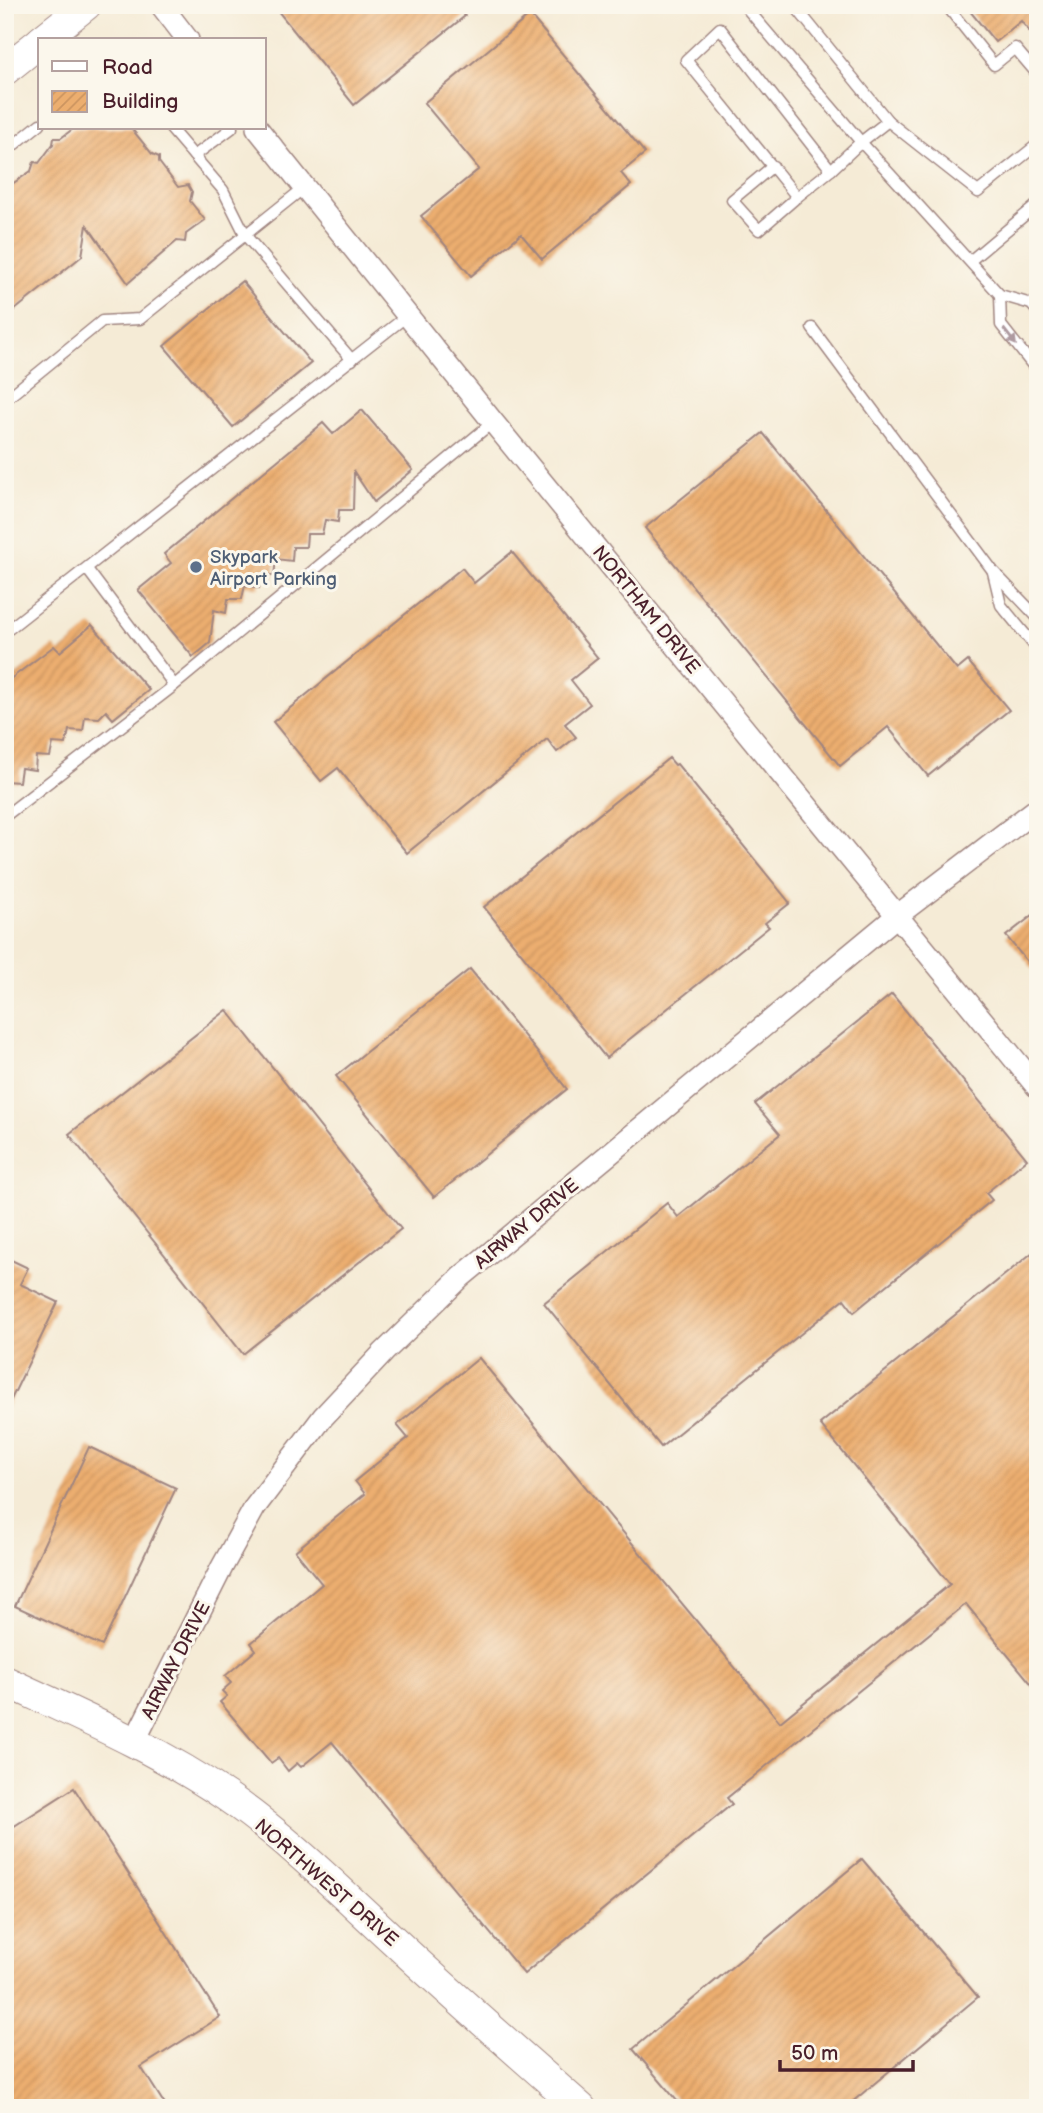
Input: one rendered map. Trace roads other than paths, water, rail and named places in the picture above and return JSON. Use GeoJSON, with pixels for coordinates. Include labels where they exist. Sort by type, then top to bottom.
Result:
{"type":"FeatureCollection","features":[{"type":"Feature","properties":{"kind":"street"},"geometry":{"type":"LineString","coordinates":[[45,38],[86,5]]}},
{"type":"Feature","properties":{"kind":"street"},"geometry":{"type":"LineString","coordinates":[[162,5],[187,38]]}},
{"type":"Feature","properties":{"kind":"street"},"geometry":{"type":"LineString","coordinates":[[5,70],[38,43]]}},
{"type":"Feature","properties":{"kind":"street","name":"NORTHAM DRIVE"},"geometry":{"type":"LineString","coordinates":[[259,130],[493,422],[1038,1088]]}},
{"type":"Feature","properties":{"kind":"street","name":"AIRWAY DRIVE"},"geometry":{"type":"LineString","coordinates":[[134,1742],[222,1567],[256,1507],[323,1417],[384,1352],[461,1278],[898,915],[1038,808]]}},
{"type":"Feature","properties":{"kind":"street","name":"NORTHWEST DRIVE"},"geometry":{"type":"LineString","coordinates":[[5,1681],[134,1742],[228,1797],[294,1847],[496,2034],[581,2108]]}},
{"type":"Feature","properties":{"kind":"lane"},"geometry":{"type":"LineString","coordinates":[[744,5],[861,142],[1000,295],[1031,304],[1038,312]]}},
{"type":"Feature","properties":{"kind":"lane"},"geometry":{"type":"LineString","coordinates":[[794,5],[888,121],[978,192],[1038,144]]}},
{"type":"Feature","properties":{"kind":"lane"},"geometry":{"type":"LineString","coordinates":[[946,5],[995,65],[1015,48],[1038,75]]}},
{"type":"Feature","properties":{"kind":"lane"},"geometry":{"type":"LineString","coordinates":[[797,197],[685,60],[720,28],[831,170]]}},
{"type":"Feature","properties":{"kind":"lane"},"geometry":{"type":"LineString","coordinates":[[773,166],[732,200],[759,230],[888,121]]}},
{"type":"Feature","properties":{"kind":"lane"},"geometry":{"type":"LineString","coordinates":[[5,152],[38,126]]}},
{"type":"Feature","properties":{"kind":"lane"},"geometry":{"type":"LineString","coordinates":[[172,130],[223,190],[246,236],[352,360]]}},
{"type":"Feature","properties":{"kind":"lane"},"geometry":{"type":"LineString","coordinates":[[194,156],[229,130]]}},
{"type":"Feature","properties":{"kind":"lane"},"geometry":{"type":"LineString","coordinates":[[5,400],[102,320],[140,319],[305,187]]}},
{"type":"Feature","properties":{"kind":"lane"},"geometry":{"type":"LineString","coordinates":[[970,261],[1038,204]]}},
{"type":"Feature","properties":{"kind":"lane"},"geometry":{"type":"LineString","coordinates":[[1000,295],[1001,325],[1038,372]]}},
{"type":"Feature","properties":{"kind":"lane"},"geometry":{"type":"LineString","coordinates":[[5,632],[408,316]]}},
{"type":"Feature","properties":{"kind":"lane"},"geometry":{"type":"LineString","coordinates":[[812,328],[993,571],[1038,618]]}},
{"type":"Feature","properties":{"kind":"lane"},"geometry":{"type":"LineString","coordinates":[[5,816],[174,685],[493,422]]}},
{"type":"Feature","properties":{"kind":"lane"},"geometry":{"type":"LineString","coordinates":[[87,569],[174,685]]}},
{"type":"Feature","properties":{"kind":"lane"},"geometry":{"type":"LineString","coordinates":[[993,571],[1002,605],[1038,650]]}},
{"type":"Feature","properties":{"kind":"place","name":"Skypark Airport Parking"},"geometry":{"type":"Point","coordinates":[196,567]}}]}
